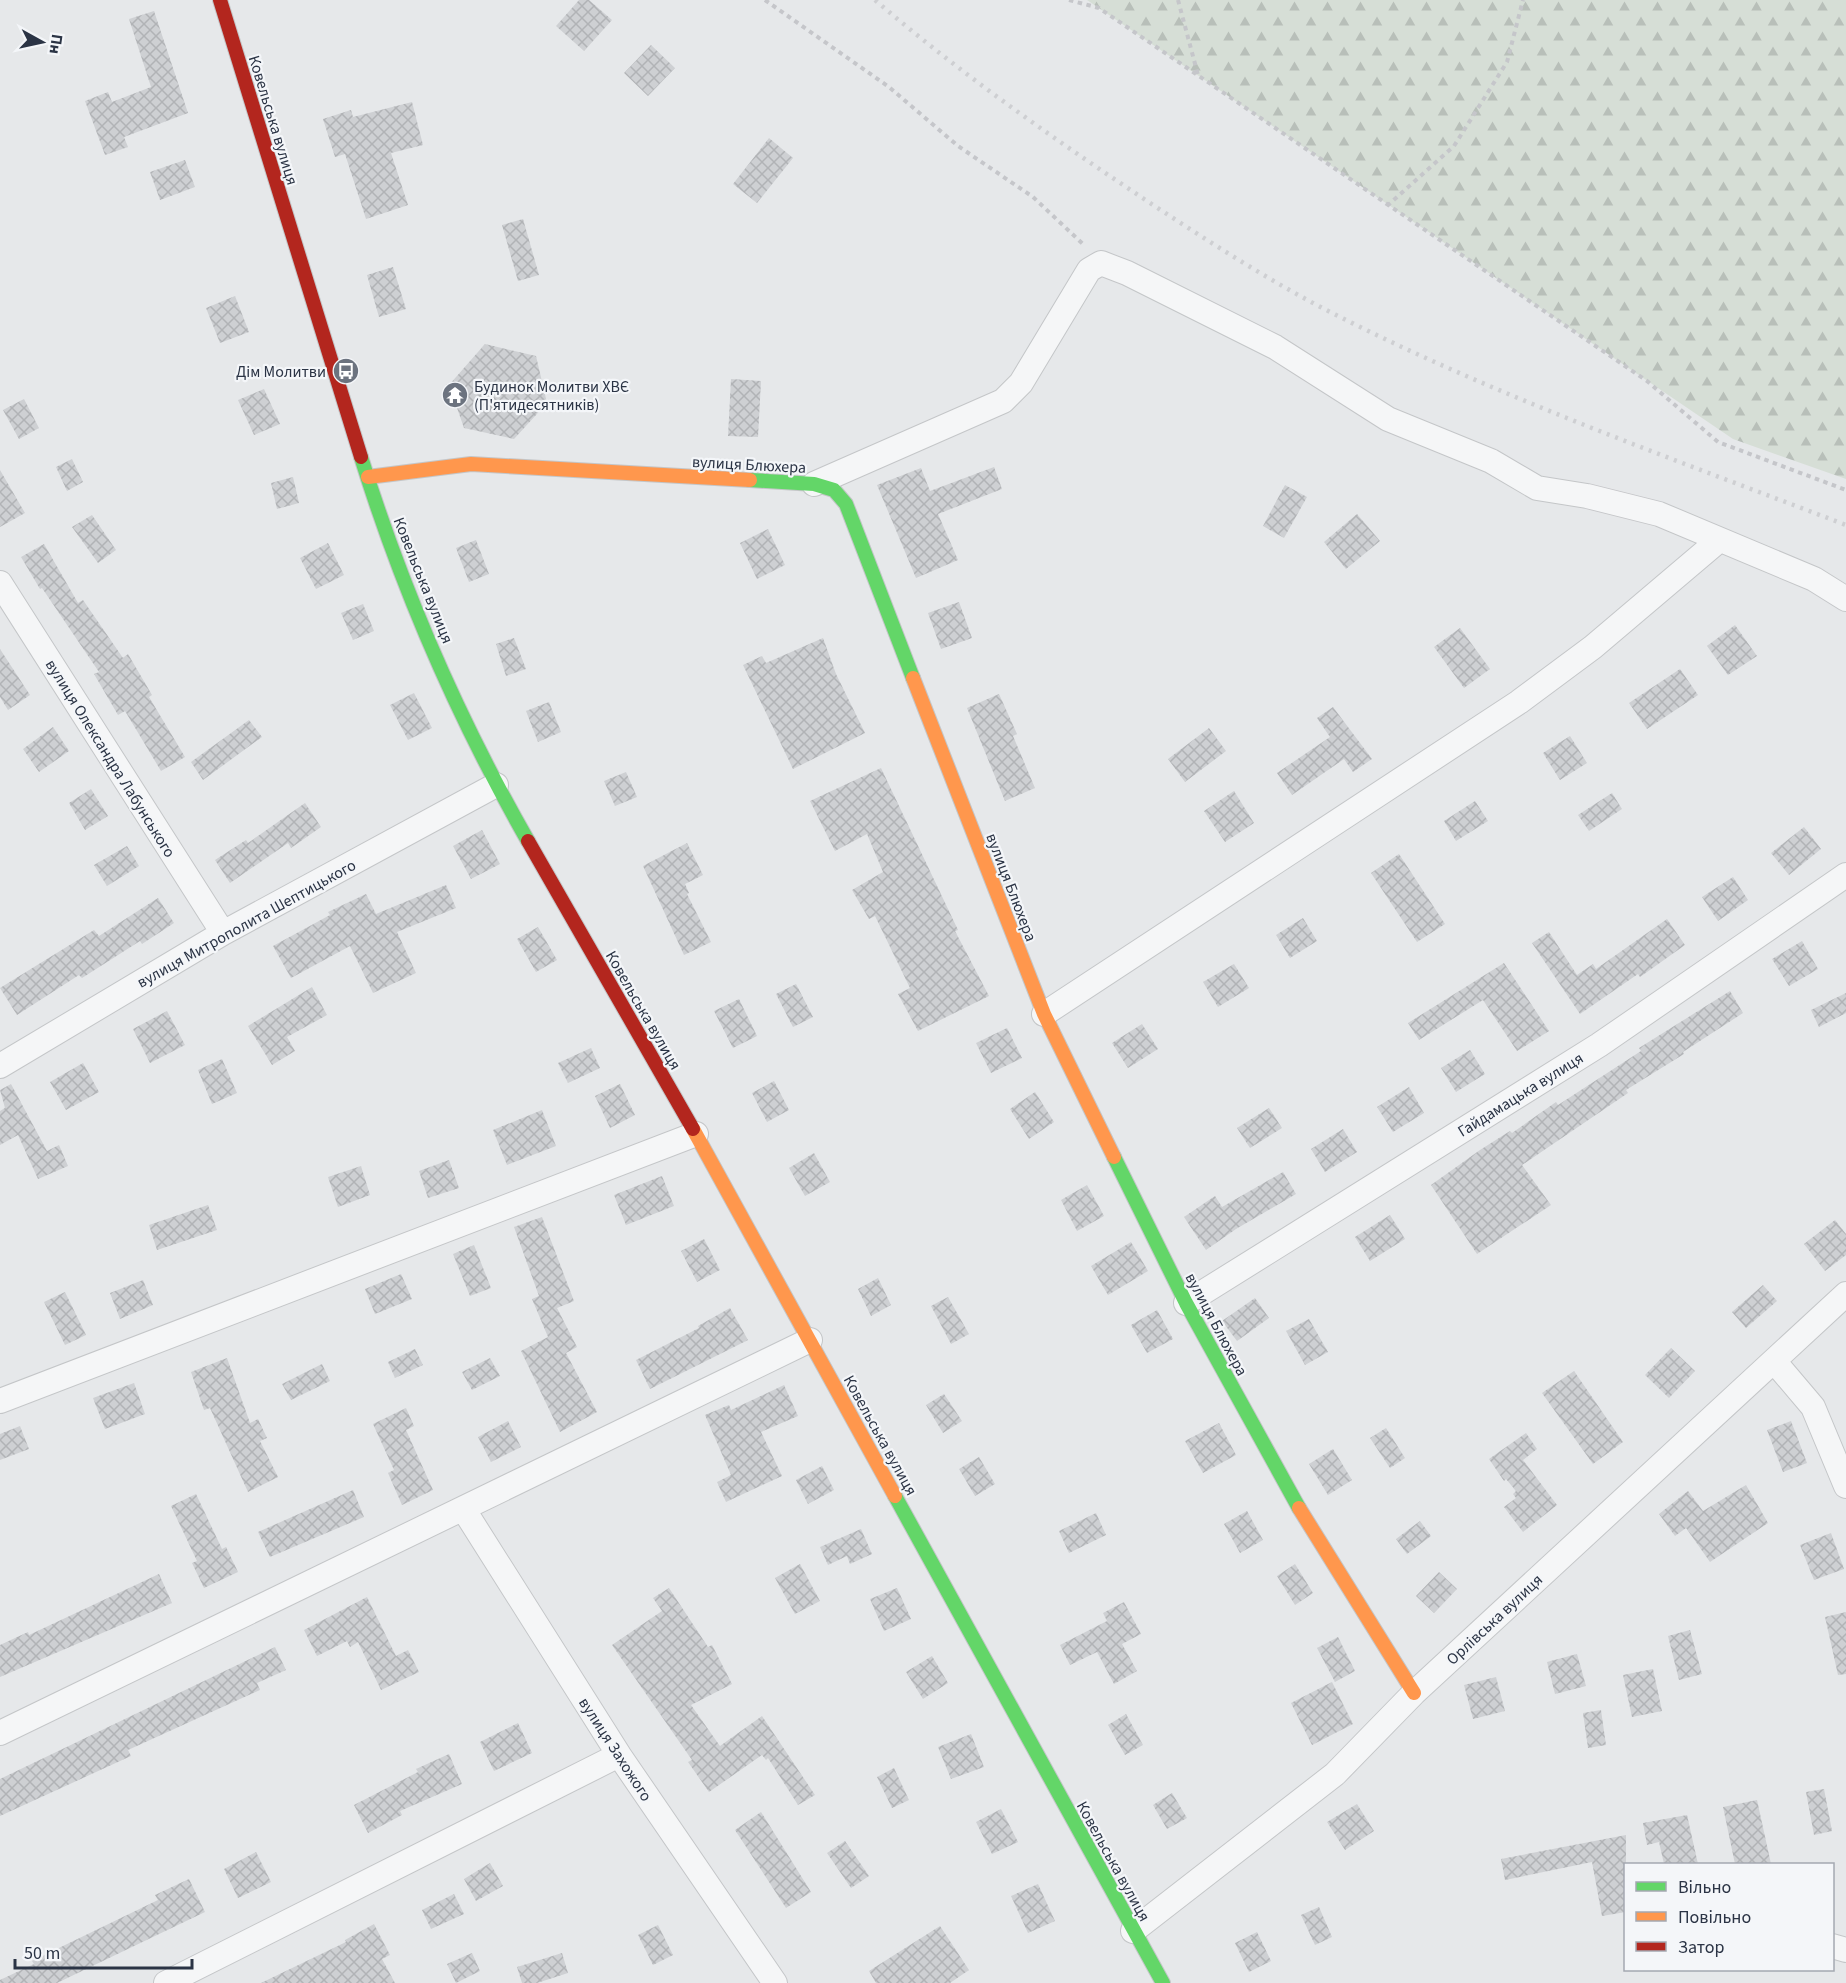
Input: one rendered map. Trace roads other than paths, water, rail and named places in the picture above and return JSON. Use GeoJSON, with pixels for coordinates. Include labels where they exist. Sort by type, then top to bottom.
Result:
{"type":"FeatureCollection","features":[{"type":"Feature","properties":{"kind":"street","name":"Ковельська вулиця"},"geometry":{"type":"LineString","coordinates":[[220,0],[380,518],[426,632],[496,784],[696,1134],[1163,1983]]}},
{"type":"Feature","properties":{"kind":"street"},"geometry":{"type":"LineString","coordinates":[[814,484],[1003,401],[1021,383],[1089,270],[1101,263],[1127,273],[1275,347],[1388,419],[1491,461],[1536,488],[1587,496],[1659,514],[1718,541],[1814,579],[1846,599]]}},
{"type":"Feature","properties":{"kind":"street","name":"вулиця Блюхера"},"geometry":{"type":"LineString","coordinates":[[368,477],[471,464],[814,484],[834,490],[846,504],[1044,1014],[1186,1303],[1294,1500],[1414,1692]]}},
{"type":"Feature","properties":{"kind":"street"},"geometry":{"type":"LineString","coordinates":[[1044,1014],[1520,702],[1593,647],[1718,541]]}},
{"type":"Feature","properties":{"kind":"street","name":"вулиця Олександра Лабунського"},"geometry":{"type":"LineString","coordinates":[[0,583],[223,933]]}},
{"type":"Feature","properties":{"kind":"street","name":"вулиця Митрополита Шептицького"},"geometry":{"type":"LineString","coordinates":[[0,1066],[223,933],[496,784]]}},
{"type":"Feature","properties":{"kind":"street","name":"Гайдамацька вулиця"},"geometry":{"type":"LineString","coordinates":[[1186,1303],[1599,1045],[1846,875]]}},
{"type":"Feature","properties":{"kind":"street"},"geometry":{"type":"LineString","coordinates":[[0,1401],[696,1134]]}},
{"type":"Feature","properties":{"kind":"street","name":"Орлівська вулиця"},"geometry":{"type":"LineString","coordinates":[[1133,1931],[1335,1774],[1414,1692],[1846,1294]]}},
{"type":"Feature","properties":{"kind":"street"},"geometry":{"type":"LineString","coordinates":[[0,1733],[464,1510],[810,1340]]}},
{"type":"Feature","properties":{"kind":"street"},"geometry":{"type":"LineString","coordinates":[[1774,1361],[1813,1407],[1846,1486]]}},
{"type":"Feature","properties":{"kind":"street","name":"вулиця Захожого"},"geometry":{"type":"LineString","coordinates":[[464,1510],[619,1755],[775,1983]]}},
{"type":"Feature","properties":{"kind":"street"},"geometry":{"type":"LineString","coordinates":[[166,1983],[619,1755]]}},
{"type":"Feature","properties":{"kind":"railway"},"geometry":{"type":"LineString","coordinates":[[875,0],[973,79],[1075,152],[1216,246],[1315,304],[1402,347],[1527,402],[1846,525]]}},
{"type":"Feature","properties":{"kind":"place","name":"Дім Молитви"},"geometry":{"type":"Point","coordinates":[346,371]}},
{"type":"Feature","properties":{"kind":"place","name":"Будинок Молитви ХВЄ (П'ятидесятників)"},"geometry":{"type":"Point","coordinates":[455,395]}}]}
